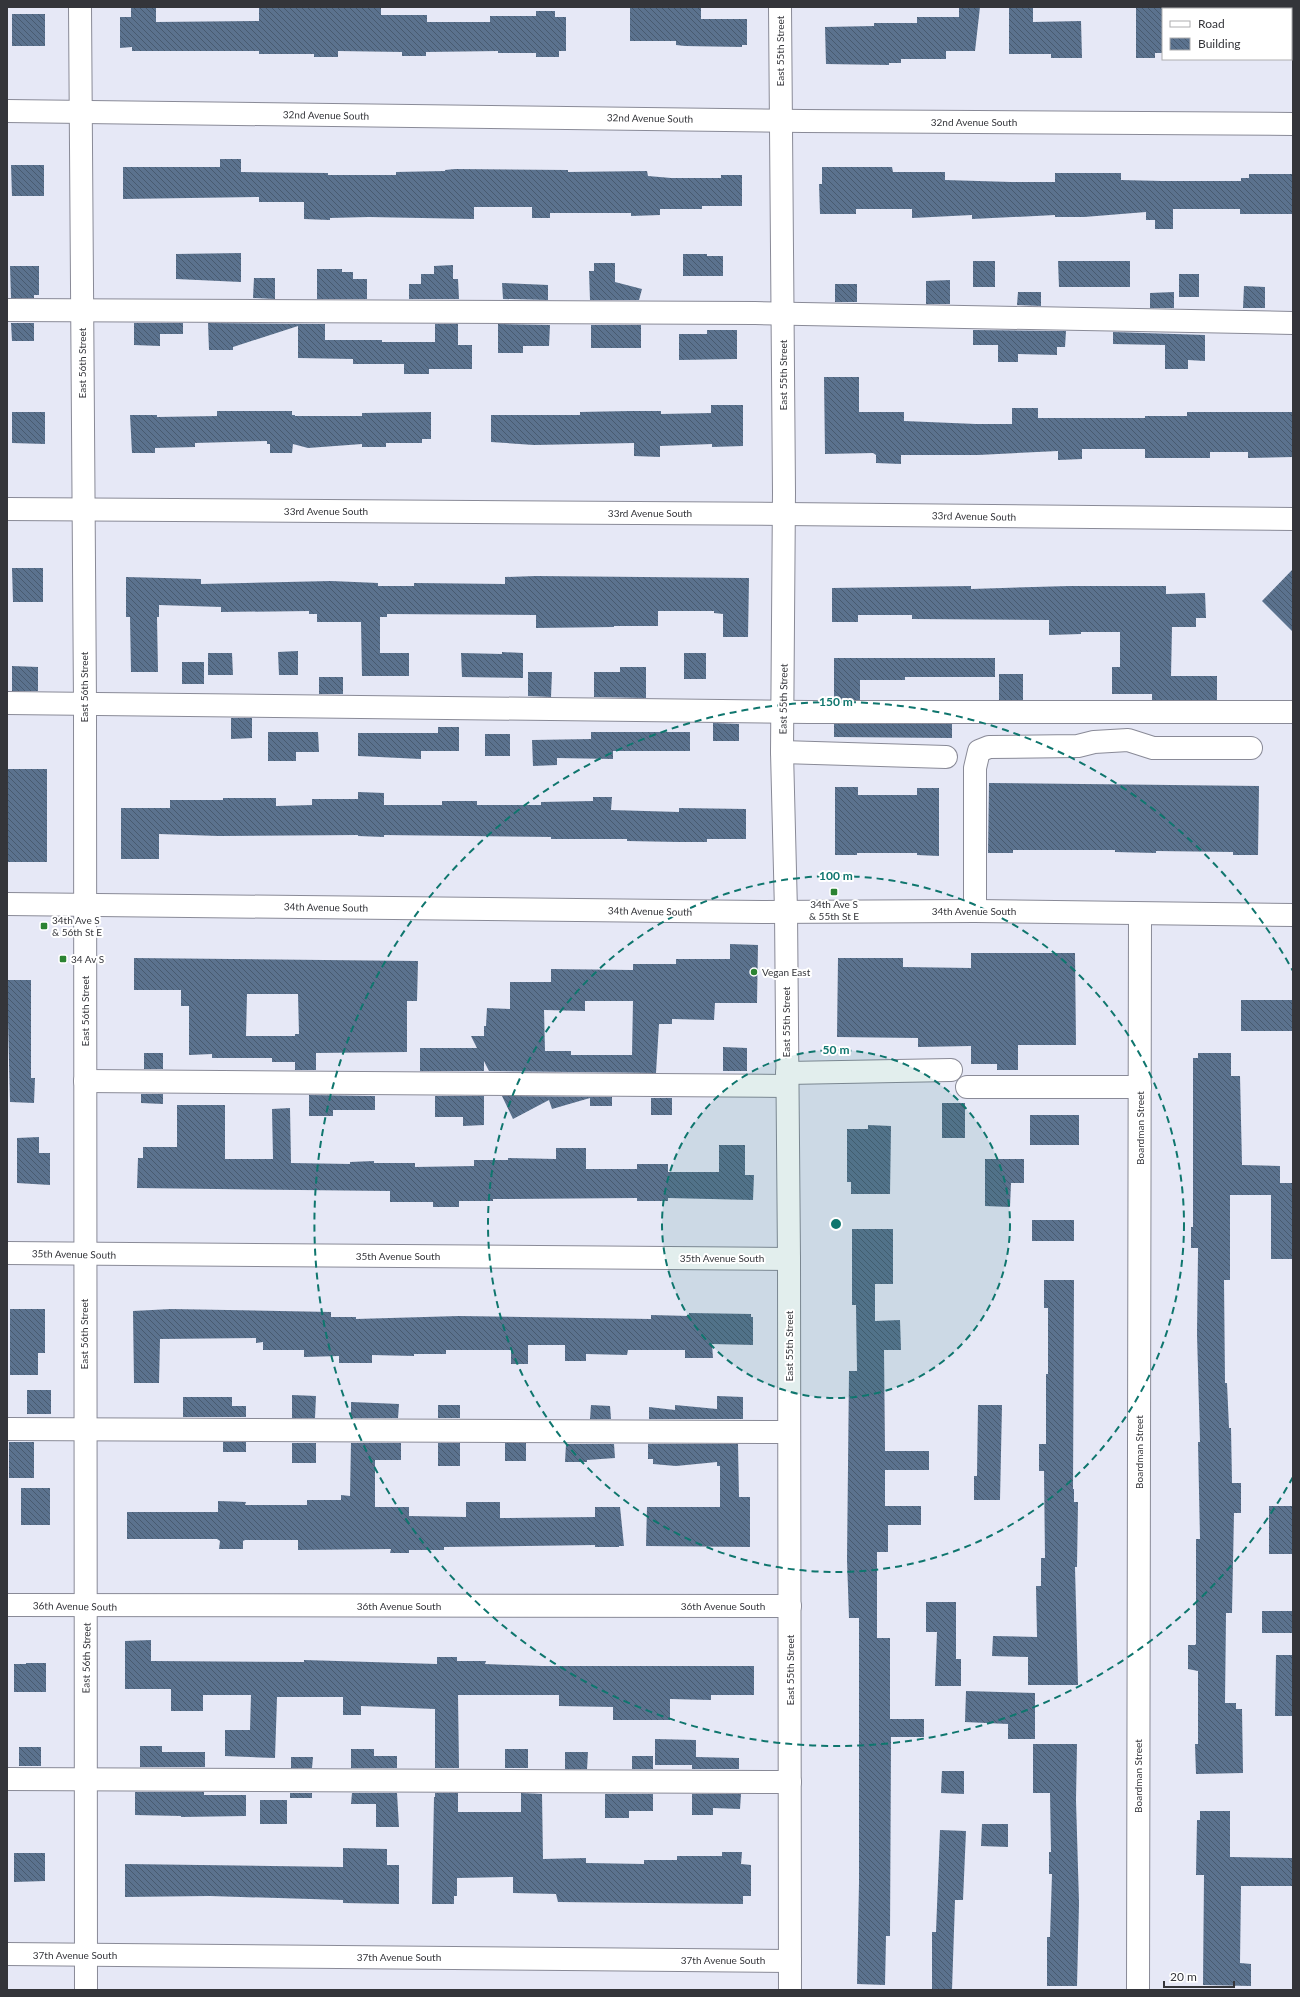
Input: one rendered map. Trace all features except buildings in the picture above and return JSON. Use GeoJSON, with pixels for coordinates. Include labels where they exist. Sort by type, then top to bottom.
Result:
{"type":"FeatureCollection","features":[{"type":"Feature","properties":{"kind":"street","name":"East 56th Street"},"geometry":{"type":"LineString","coordinates":[[80,7],[82,510],[85,703],[84,1430],[86,1606],[86,1990]]}},
{"type":"Feature","properties":{"kind":"street","name":"East 55th Street"},"geometry":{"type":"LineString","coordinates":[[780,7],[784,514],[782,752],[786,911],[786,1080],[789,1259],[790,1990]]}},
{"type":"Feature","properties":{"kind":"street","name":"32nd Avenue South"},"geometry":{"type":"LineString","coordinates":[[7,111],[804,121],[1293,124]]}},
{"type":"Feature","properties":{"kind":"street"},"geometry":{"type":"LineString","coordinates":[[7,310],[783,314],[1293,322]]}},
{"type":"Feature","properties":{"kind":"street","name":"33rd Avenue South"},"geometry":{"type":"LineString","coordinates":[[7,509],[1293,519]]}},
{"type":"Feature","properties":{"kind":"street"},"geometry":{"type":"LineString","coordinates":[[7,703],[783,711],[1293,712]]}},
{"type":"Feature","properties":{"kind":"street"},"geometry":{"type":"LineString","coordinates":[[975,911],[975,768],[979,751],[989,747],[1078,746],[1094,742],[1128,740],[1153,748],[1251,748]]}},
{"type":"Feature","properties":{"kind":"street"},"geometry":{"type":"LineString","coordinates":[[782,752],[946,757]]}},
{"type":"Feature","properties":{"kind":"street","name":"34th Avenue South"},"geometry":{"type":"LineString","coordinates":[[7,904],[786,911],[975,911],[1293,916]]}},
{"type":"Feature","properties":{"kind":"street","name":"Boardman Street"},"geometry":{"type":"LineString","coordinates":[[1138,1990],[1140,914]]}},
{"type":"Feature","properties":{"kind":"street"},"geometry":{"type":"LineString","coordinates":[[85,1081],[786,1080],[951,1070]]}},
{"type":"Feature","properties":{"kind":"street"},"geometry":{"type":"LineString","coordinates":[[967,1087],[1140,1087]]}},
{"type":"Feature","properties":{"kind":"street","name":"35th Avenue South"},"geometry":{"type":"LineString","coordinates":[[7,1254],[789,1259]]}},
{"type":"Feature","properties":{"kind":"street"},"geometry":{"type":"LineString","coordinates":[[7,1429],[789,1432]]}},
{"type":"Feature","properties":{"kind":"street","name":"36th Avenue South"},"geometry":{"type":"LineString","coordinates":[[7,1605],[790,1606]]}},
{"type":"Feature","properties":{"kind":"street"},"geometry":{"type":"LineString","coordinates":[[7,1779],[790,1782]]}},
{"type":"Feature","properties":{"kind":"street","name":"37th Avenue South"},"geometry":{"type":"LineString","coordinates":[[7,1954],[790,1961]]}},
{"type":"Feature","properties":{"kind":"place","name":"34th Ave S & 55th St E"},"geometry":{"type":"Point","coordinates":[834,892]}},
{"type":"Feature","properties":{"kind":"place","name":"34th Ave S & 56th St E"},"geometry":{"type":"Point","coordinates":[44,926]}},
{"type":"Feature","properties":{"kind":"place","name":"34 Av S"},"geometry":{"type":"Point","coordinates":[63,959]}},
{"type":"Feature","properties":{"kind":"place","name":"Vegan East"},"geometry":{"type":"Point","coordinates":[754,972]}}]}
